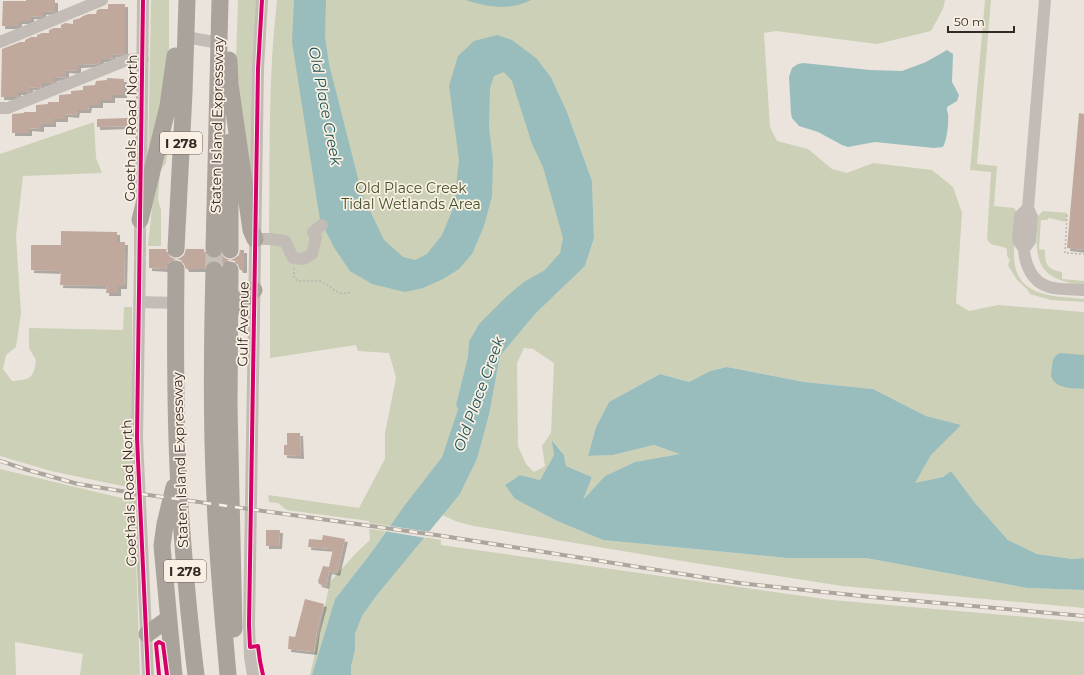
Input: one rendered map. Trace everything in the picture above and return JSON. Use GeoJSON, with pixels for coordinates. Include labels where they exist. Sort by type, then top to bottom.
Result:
{"type":"FeatureCollection","features":[{"type":"Feature","properties":{"kind":"highway"},"geometry":{"type":"LineString","coordinates":[[140,220],[171,91],[175,62],[177,9],[179,0]]}},
{"type":"Feature","properties":{"kind":"highway","name":"I 278"},"geometry":{"type":"LineString","coordinates":[[176,249],[187,0]]}},
{"type":"Feature","properties":{"kind":"highway"},"geometry":{"type":"LineString","coordinates":[[220,6],[229,42],[230,84],[251,230],[255,239]]}},
{"type":"Feature","properties":{"kind":"highway","name":"Staten Island Expressway"},"geometry":{"type":"LineString","coordinates":[[220,6],[219,43],[222,250],[230,84]]}},
{"type":"Feature","properties":{"kind":"highway","name":"Staten Island Expressway"},"geometry":{"type":"LineString","coordinates":[[176,269],[176,404],[178,467],[185,576],[196,675]]}},
{"type":"Feature","properties":{"kind":"highway","name":"I 278"},"geometry":{"type":"LineString","coordinates":[[228,668],[219,576],[214,475],[212,373],[222,270],[230,311]]}},
{"type":"Feature","properties":{"kind":"highway"},"geometry":{"type":"LineString","coordinates":[[228,668],[234,643],[229,406],[230,311],[254,290]]}},
{"type":"Feature","properties":{"kind":"highway"},"geometry":{"type":"LineString","coordinates":[[174,675],[162,546],[165,524],[178,467]]}},
{"type":"Feature","properties":{"kind":"highway"},"geometry":{"type":"LineString","coordinates":[[147,634],[168,618]]}},
{"type":"Feature","properties":{"kind":"street"},"geometry":{"type":"LineString","coordinates":[[0,42],[102,0]]}},
{"type":"Feature","properties":{"kind":"street","name":"Goethals Road North"},"geometry":{"type":"LineString","coordinates":[[144,0],[137,438],[148,675]]}},
{"type":"Feature","properties":{"kind":"street","name":"Gulf Avenue"},"geometry":{"type":"LineString","coordinates":[[253,675],[250,657],[249,625],[258,54],[262,0]]}},
{"type":"Feature","properties":{"kind":"street"},"geometry":{"type":"LineString","coordinates":[[1045,0],[1028,208],[1032,217],[1030,241],[1024,249],[1025,259],[1033,276],[1041,283],[1049,287],[1084,290]]}},
{"type":"Feature","properties":{"kind":"street"},"geometry":{"type":"LineString","coordinates":[[186,37],[219,43]]}},
{"type":"Feature","properties":{"kind":"street"},"geometry":{"type":"LineString","coordinates":[[0,108],[8,108],[127,60],[143,58]]}},
{"type":"Feature","properties":{"kind":"street"},"geometry":{"type":"LineString","coordinates":[[255,239],[285,241],[293,258],[303,259],[312,254],[316,237],[314,232],[322,225]]}},
{"type":"Feature","properties":{"kind":"street"},"geometry":{"type":"LineString","coordinates":[[139,302],[176,303]]}},
{"type":"Feature","properties":{"kind":"path"},"geometry":{"type":"LineString","coordinates":[[1067,215],[1065,253],[1084,254]]}},
{"type":"Feature","properties":{"kind":"path"},"geometry":{"type":"LineString","coordinates":[[293,263],[294,278],[296,280],[320,281],[328,285],[337,293],[342,294],[350,292]]}},
{"type":"Feature","properties":{"kind":"green space"},"geometry":{"type":"Polygon","coordinates":[[[151,0],[169,0],[169,51],[164,91],[148,166],[151,0]]]}},
{"type":"Feature","properties":{"kind":"green space"},"geometry":{"type":"Polygon","coordinates":[[[238,0],[260,0],[252,169],[248,166],[246,159],[236,61],[238,0]]]}},
{"type":"Feature","properties":{"kind":"green space","name":"Old Place Creek Tidal Wetlands Area"},"geometry":{"type":"Polygon","coordinates":[[[277,0],[945,0],[943,9],[931,31],[877,44],[776,31],[764,33],[770,127],[777,141],[808,149],[832,169],[847,173],[873,163],[932,170],[953,187],[962,213],[956,303],[969,311],[998,305],[1084,312],[1084,558],[1072,559],[1037,554],[1008,540],[975,503],[951,471],[943,477],[914,484],[931,455],[960,425],[926,416],[873,389],[804,382],[727,367],[710,371],[689,382],[660,374],[609,402],[596,427],[588,456],[613,455],[654,445],[681,454],[635,462],[605,476],[582,502],[592,477],[566,466],[564,455],[553,440],[554,455],[540,480],[520,475],[505,485],[515,499],[557,521],[603,540],[787,558],[866,558],[1027,588],[1084,590],[1084,608],[842,586],[474,526],[458,522],[442,515],[460,494],[477,459],[489,415],[500,356],[535,314],[585,266],[594,238],[592,181],[567,112],[551,77],[540,63],[516,84],[542,146],[554,169],[574,240],[571,255],[555,271],[534,283],[517,297],[489,325],[477,327],[469,341],[468,356],[456,405],[458,409],[442,457],[390,526],[369,523],[369,521],[287,510],[278,503],[269,502],[268,495],[359,508],[385,459],[385,433],[396,378],[389,353],[358,351],[356,345],[270,358],[270,244],[272,234],[269,233],[270,145],[274,29],[277,0]],[[524,348],[517,363],[518,446],[526,464],[534,472],[545,466],[542,446],[551,433],[554,363],[533,349],[524,348]]]}},
{"type":"Feature","properties":{"kind":"green space"},"geometry":{"type":"Polygon","coordinates":[[[985,0],[991,0],[977,164],[997,166],[994,206],[1014,208],[1017,212],[1014,253],[1015,267],[1020,278],[1027,286],[1036,291],[1059,297],[1084,299],[1084,302],[1051,300],[1030,294],[1027,289],[1017,280],[1009,267],[1008,265],[1010,260],[1007,256],[1007,249],[991,244],[987,239],[991,172],[970,170],[985,0]]]}},
{"type":"Feature","properties":{"kind":"green space"},"geometry":{"type":"Polygon","coordinates":[[[172,120],[166,163],[160,171],[158,200],[161,210],[161,246],[148,246],[155,178],[172,120]]]}},
{"type":"Feature","properties":{"kind":"green space"},"geometry":{"type":"Polygon","coordinates":[[[94,122],[96,158],[102,173],[23,176],[16,236],[21,313],[16,347],[6,355],[3,369],[12,381],[27,379],[34,371],[36,360],[29,348],[29,328],[123,330],[124,307],[132,307],[132,488],[51,471],[0,456],[0,154],[94,122]]]}},
{"type":"Feature","properties":{"kind":"green space"},"geometry":{"type":"Polygon","coordinates":[[[1043,211],[1067,213],[1066,222],[1049,218],[1047,220],[1041,220],[1039,249],[1045,250],[1046,263],[1050,268],[1062,272],[1062,279],[1084,281],[1084,285],[1056,278],[1047,272],[1041,264],[1038,255],[1037,231],[1038,216],[1043,211]]]}},
{"type":"Feature","properties":{"kind":"green space"},"geometry":{"type":"Polygon","coordinates":[[[0,469],[134,501],[140,675],[80,675],[83,654],[15,642],[16,675],[0,675],[0,469]]]}},
{"type":"Feature","properties":{"kind":"green space"},"geometry":{"type":"Polygon","coordinates":[[[369,529],[386,531],[335,599],[312,675],[310,675],[330,582],[370,540],[369,529]]]}},
{"type":"Feature","properties":{"kind":"green space"},"geometry":{"type":"Polygon","coordinates":[[[424,537],[441,540],[441,545],[832,600],[1084,622],[1084,675],[351,675],[351,667],[355,650],[355,634],[362,616],[424,537]]]}},
{"type":"Feature","properties":{"kind":"water","name":"Old Place Creek"},"geometry":{"type":"Polygon","coordinates":[[[294,0],[326,0],[325,36],[329,64],[362,194],[384,240],[403,257],[415,260],[427,254],[442,235],[454,206],[459,160],[449,86],[458,56],[474,41],[497,35],[512,40],[536,58],[551,77],[567,112],[592,181],[594,238],[585,266],[535,314],[500,356],[489,415],[477,459],[460,494],[377,595],[362,616],[355,634],[355,650],[351,667],[351,675],[312,675],[335,599],[442,457],[458,409],[456,405],[468,356],[469,341],[479,324],[507,296],[524,282],[545,270],[560,253],[563,238],[543,167],[532,144],[512,81],[504,72],[494,76],[490,88],[489,127],[493,161],[492,196],[484,226],[472,254],[459,269],[443,279],[423,288],[405,292],[372,284],[350,271],[335,249],[320,220],[292,42],[294,0]]]}},
{"type":"Feature","properties":{"kind":"water"},"geometry":{"type":"Polygon","coordinates":[[[466,0],[531,0],[515,6],[498,7],[466,0]]]}},
{"type":"Feature","properties":{"kind":"water"},"geometry":{"type":"Polygon","coordinates":[[[947,50],[953,54],[952,82],[959,95],[957,101],[947,107],[948,126],[946,140],[943,147],[934,148],[875,142],[848,147],[818,132],[799,126],[792,118],[789,77],[792,68],[798,64],[803,63],[870,70],[902,71],[926,62],[947,50]]]}},
{"type":"Feature","properties":{"kind":"water"},"geometry":{"type":"Polygon","coordinates":[[[1060,353],[1084,355],[1084,389],[1061,386],[1054,382],[1051,375],[1052,364],[1055,357],[1060,353]]]}},
{"type":"Feature","properties":{"kind":"water"},"geometry":{"type":"Polygon","coordinates":[[[727,367],[804,382],[873,389],[926,416],[961,425],[931,455],[915,483],[943,477],[951,471],[975,503],[1008,540],[1037,554],[1072,559],[1084,558],[1084,590],[1027,588],[866,558],[787,558],[603,540],[557,521],[515,499],[505,485],[520,475],[540,480],[554,455],[552,440],[564,455],[566,466],[592,477],[583,500],[605,476],[635,462],[680,454],[654,445],[613,455],[588,456],[596,427],[609,402],[660,374],[689,382],[710,371],[727,367]]]}},
{"type":"Feature","properties":{"kind":"pier"},"geometry":{"type":"Polygon","coordinates":[[[388,525],[431,532],[426,538],[384,531],[388,525]]]}},
{"type":"Feature","properties":{"kind":"building"},"geometry":{"type":"Polygon","coordinates":[[[55,0],[55,11],[43,12],[42,17],[31,16],[31,21],[19,21],[19,26],[2,26],[3,1],[55,0]]]}},
{"type":"Feature","properties":{"kind":"building"},"geometry":{"type":"Polygon","coordinates":[[[108,4],[125,4],[125,53],[120,55],[113,54],[113,58],[101,59],[101,62],[97,64],[78,65],[78,71],[66,70],[66,77],[54,78],[54,81],[50,83],[42,83],[42,86],[39,88],[30,87],[30,91],[18,92],[18,96],[16,97],[1,97],[2,49],[20,42],[25,42],[25,40],[31,37],[37,37],[37,35],[42,33],[49,33],[49,30],[61,28],[61,25],[65,23],[73,24],[73,20],[88,14],[96,14],[97,10],[100,9],[108,9],[108,4]]]}},
{"type":"Feature","properties":{"kind":"building"},"geometry":{"type":"Polygon","coordinates":[[[107,78],[124,79],[124,95],[112,95],[112,100],[100,100],[100,105],[89,105],[88,110],[77,110],[76,115],[65,114],[65,119],[53,119],[53,124],[41,124],[41,129],[29,128],[29,133],[12,133],[12,114],[36,112],[36,105],[48,104],[48,102],[59,102],[59,95],[71,94],[71,91],[83,90],[83,86],[95,85],[96,81],[107,80],[107,78]]]}},
{"type":"Feature","properties":{"kind":"building"},"geometry":{"type":"Polygon","coordinates":[[[1079,113],[1084,114],[1084,250],[1067,248],[1079,113]]]}},
{"type":"Feature","properties":{"kind":"building"},"geometry":{"type":"Polygon","coordinates":[[[128,118],[127,126],[97,127],[97,119],[128,118]]]}},
{"type":"Feature","properties":{"kind":"building"},"geometry":{"type":"Polygon","coordinates":[[[61,231],[117,232],[117,242],[125,242],[124,286],[118,286],[118,293],[106,293],[107,286],[60,285],[61,271],[31,270],[31,245],[61,245],[61,231]]]}},
{"type":"Feature","properties":{"kind":"building"},"geometry":{"type":"Polygon","coordinates":[[[149,249],[166,249],[170,257],[176,259],[167,264],[166,269],[149,268],[149,249]]]}},
{"type":"Feature","properties":{"kind":"building"},"geometry":{"type":"Polygon","coordinates":[[[186,249],[204,249],[205,254],[209,258],[214,259],[222,255],[230,260],[225,261],[222,264],[215,260],[210,261],[206,264],[204,269],[186,269],[181,260],[176,259],[184,255],[186,249]]]}},
{"type":"Feature","properties":{"kind":"building"},"geometry":{"type":"Polygon","coordinates":[[[240,250],[244,250],[244,270],[240,270],[235,261],[230,260],[239,255],[240,250]]]}},
{"type":"Feature","properties":{"kind":"building"},"geometry":{"type":"Polygon","coordinates":[[[287,433],[300,433],[301,456],[284,455],[284,445],[287,445],[287,433]]]}},
{"type":"Feature","properties":{"kind":"building"},"geometry":{"type":"Polygon","coordinates":[[[266,530],[280,530],[279,546],[266,546],[266,530]]]}},
{"type":"Feature","properties":{"kind":"building"},"geometry":{"type":"Polygon","coordinates":[[[323,535],[345,539],[337,573],[329,571],[326,586],[319,584],[318,581],[323,566],[329,567],[333,549],[308,547],[309,539],[322,540],[323,535]]]}},
{"type":"Feature","properties":{"kind":"building"},"geometry":{"type":"Polygon","coordinates":[[[305,599],[324,604],[317,630],[314,652],[288,649],[289,636],[295,637],[305,599]]]}},
{"type":"Feature","properties":{"kind":"tunnel"},"geometry":{"type":"LineString","coordinates":[[214,249],[214,270]]}},
{"type":"Feature","properties":{"kind":"railway"},"geometry":{"type":"LineString","coordinates":[[0,461],[78,484],[443,536],[739,583],[871,597],[1084,616]]}},
{"type":"Feature","properties":{"kind":"cycle path"},"geometry":{"type":"LineString","coordinates":[[143,0],[137,438],[148,675]]}},
{"type":"Feature","properties":{"kind":"cycle path"},"geometry":{"type":"LineString","coordinates":[[262,0],[258,69],[249,625],[250,647],[258,646],[263,675]]}},
{"type":"Feature","properties":{"kind":"cycle path"},"geometry":{"type":"LineString","coordinates":[[159,675],[156,644],[159,642],[163,644],[167,675]]}}]}
